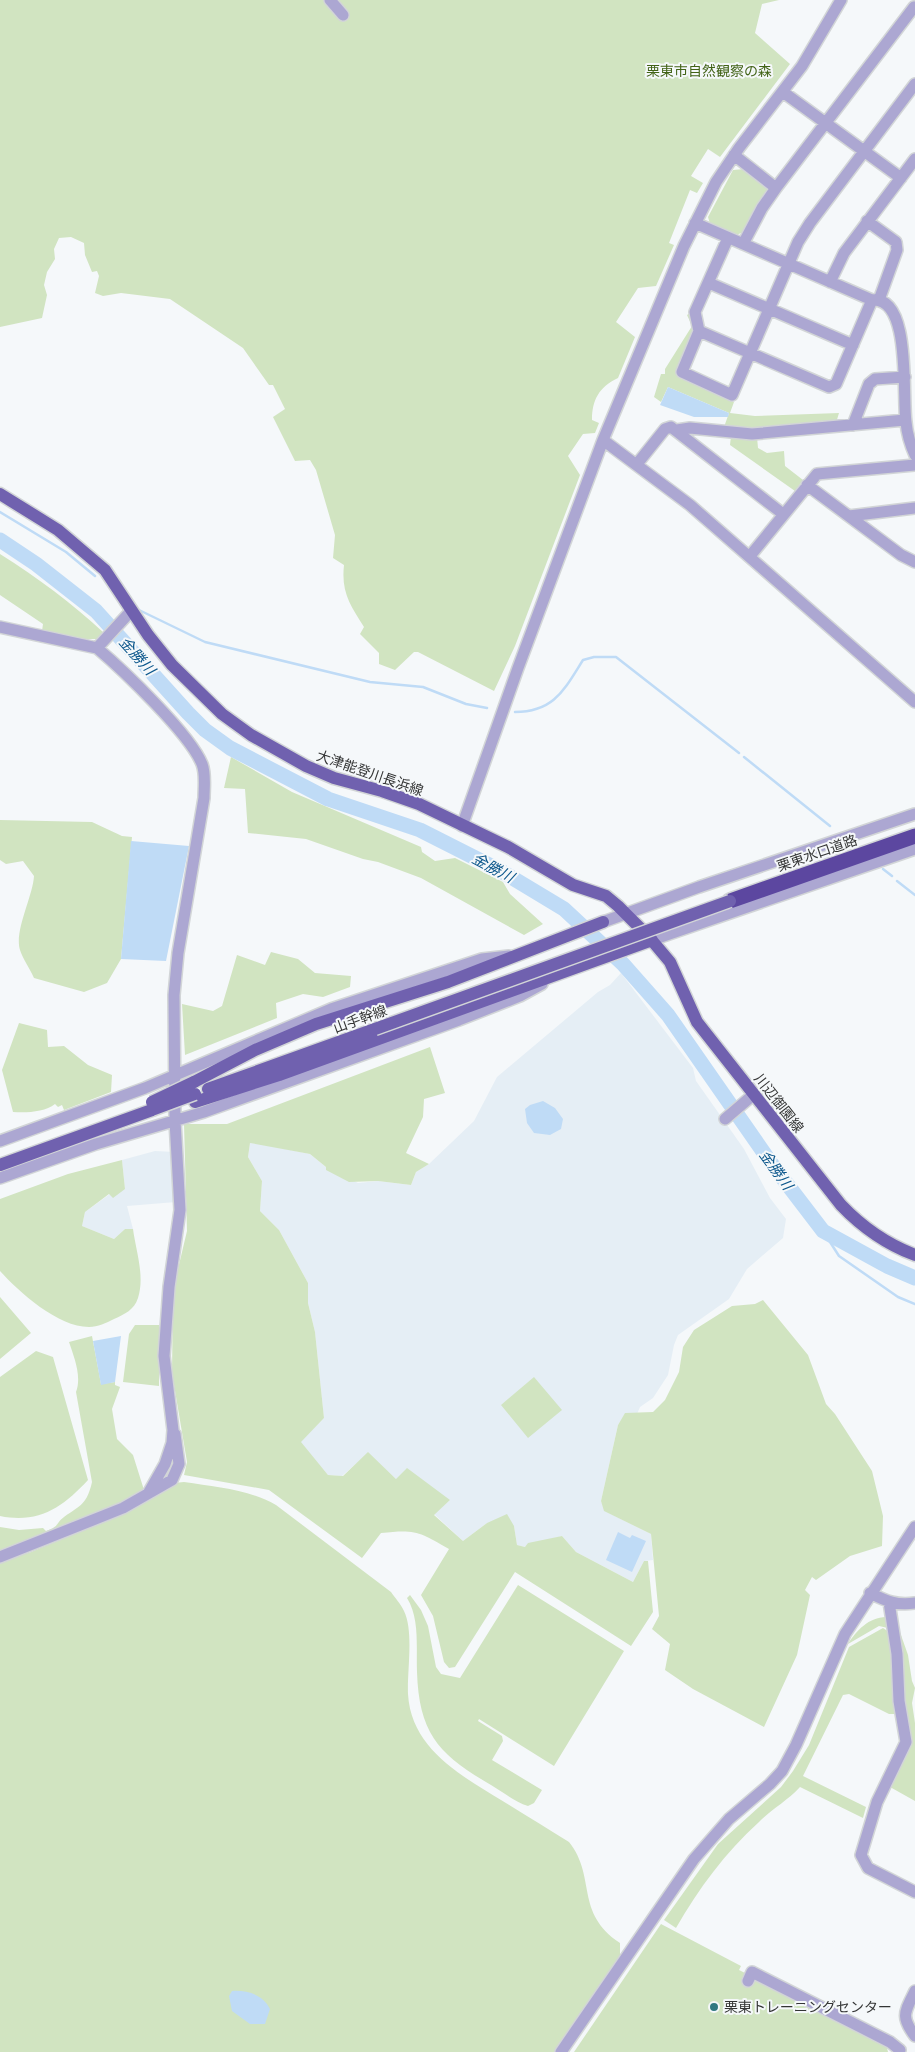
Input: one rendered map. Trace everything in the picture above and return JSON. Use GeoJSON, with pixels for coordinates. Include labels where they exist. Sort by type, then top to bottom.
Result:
{"type":"FeatureCollection","features":[{"type":"Feature","properties":{"kind":"highway","name":"栗東水口道路"},"geometry":{"type":"LineString","coordinates":[[730,901],[915,836]]}},
{"type":"Feature","properties":{"kind":"main road","name":"大津能登川長浜線"},"geometry":{"type":"LineString","coordinates":[[0,494],[77,544],[105,570],[117,586],[129,613],[172,665],[222,714],[251,735],[306,766],[334,778],[403,798],[536,862],[572,885],[606,896],[626,913],[652,940]]}},
{"type":"Feature","properties":{"kind":"main road","name":"山手幹線"},"geometry":{"type":"LineString","coordinates":[[0,1165],[194,1093],[730,901]]}},
{"type":"Feature","properties":{"kind":"main road"},"geometry":{"type":"LineString","coordinates":[[194,1093],[255,1050],[316,1024],[448,982],[603,922]]}},
{"type":"Feature","properties":{"kind":"main road"},"geometry":{"type":"LineString","coordinates":[[194,1093],[279,1075],[652,940]]}},
{"type":"Feature","properties":{"kind":"main road","name":"川辺御園線"},"geometry":{"type":"LineString","coordinates":[[652,940],[670,962],[677,975],[689,1008],[697,1022],[753,1095],[855,1221],[892,1246],[915,1255]]}},
{"type":"Feature","properties":{"kind":"main road"},"geometry":{"type":"LineString","coordinates":[[60,1143],[152,1109]]}},
{"type":"Feature","properties":{"kind":"street"},"geometry":{"type":"LineString","coordinates":[[330,0],[343,15]]}},
{"type":"Feature","properties":{"kind":"street"},"geometry":{"type":"LineString","coordinates":[[462,826],[518,668],[603,440],[630,371],[695,223],[712,190],[734,155],[783,92],[816,44],[842,0]]}},
{"type":"Feature","properties":{"kind":"street"},"geometry":{"type":"LineString","coordinates":[[743,244],[762,208],[776,188],[912,5]]}},
{"type":"Feature","properties":{"kind":"street"},"geometry":{"type":"LineString","coordinates":[[728,238],[695,312],[699,331],[682,372],[732,395],[788,264],[810,223],[915,84]]}},
{"type":"Feature","properties":{"kind":"street"},"geometry":{"type":"LineString","coordinates":[[783,92],[901,178]]}},
{"type":"Feature","properties":{"kind":"street"},"geometry":{"type":"LineString","coordinates":[[734,155],[776,188]]}},
{"type":"Feature","properties":{"kind":"street"},"geometry":{"type":"LineString","coordinates":[[830,282],[844,253],[915,159]]}},
{"type":"Feature","properties":{"kind":"street"},"geometry":{"type":"LineString","coordinates":[[699,331],[829,387],[836,384],[876,300],[896,250],[896,242],[868,221]]}},
{"type":"Feature","properties":{"kind":"street"},"geometry":{"type":"LineString","coordinates":[[695,223],[892,307],[903,351],[905,420],[909,442],[915,455]]}},
{"type":"Feature","properties":{"kind":"street"},"geometry":{"type":"LineString","coordinates":[[709,283],[853,345]]}},
{"type":"Feature","properties":{"kind":"street"},"geometry":{"type":"LineString","coordinates":[[853,425],[869,384],[875,379],[905,377]]}},
{"type":"Feature","properties":{"kind":"street"},"geometry":{"type":"LineString","coordinates":[[677,430],[690,428],[752,434],[905,420]]}},
{"type":"Feature","properties":{"kind":"street"},"geometry":{"type":"LineString","coordinates":[[637,464],[664,428],[671,427],[784,514]]}},
{"type":"Feature","properties":{"kind":"street"},"geometry":{"type":"LineString","coordinates":[[603,440],[690,505],[915,702]]}},
{"type":"Feature","properties":{"kind":"street"},"geometry":{"type":"LineString","coordinates":[[750,556],[817,474],[915,465]]}},
{"type":"Feature","properties":{"kind":"street"},"geometry":{"type":"LineString","coordinates":[[807,485],[901,555],[915,562]]}},
{"type":"Feature","properties":{"kind":"street"},"geometry":{"type":"LineString","coordinates":[[849,516],[915,508]]}},
{"type":"Feature","properties":{"kind":"street"},"geometry":{"type":"LineString","coordinates":[[100,645],[129,613]]}},
{"type":"Feature","properties":{"kind":"street"},"geometry":{"type":"LineString","coordinates":[[0,627],[100,645],[113,662],[179,730],[202,764],[204,798],[178,953],[174,995],[175,1121],[180,1210],[169,1287],[164,1356],[172,1443],[165,1464],[149,1492],[124,1508],[0,1557]]}},
{"type":"Feature","properties":{"kind":"street"},"geometry":{"type":"LineString","coordinates":[[603,922],[915,814]]}},
{"type":"Feature","properties":{"kind":"street"},"geometry":{"type":"LineString","coordinates":[[652,940],[915,849]]}},
{"type":"Feature","properties":{"kind":"street"},"geometry":{"type":"LineString","coordinates":[[0,1141],[123,1097],[331,1008],[482,959],[518,955]]}},
{"type":"Feature","properties":{"kind":"street"},"geometry":{"type":"LineString","coordinates":[[0,1178],[96,1144],[204,1112],[459,1020],[520,996],[561,974]]}},
{"type":"Feature","properties":{"kind":"street"},"geometry":{"type":"LineString","coordinates":[[725,1119],[753,1095]]}},
{"type":"Feature","properties":{"kind":"street"},"geometry":{"type":"LineString","coordinates":[[561,2052],[694,1859],[728,1820],[770,1784],[782,1771],[796,1745],[840,1644],[870,1593],[915,1527]]}},
{"type":"Feature","properties":{"kind":"street"},"geometry":{"type":"LineString","coordinates":[[870,1593],[903,1606],[915,1603]]}},
{"type":"Feature","properties":{"kind":"street"},"geometry":{"type":"LineString","coordinates":[[889,1602],[897,1654],[898,1690],[906,1742],[877,1802],[861,1855],[868,1868],[915,1892]]}},
{"type":"Feature","properties":{"kind":"street"},"geometry":{"type":"LineString","coordinates":[[748,1981],[752,1972],[890,2042],[899,2051],[915,2037],[906,2024],[904,2017],[915,1991]]}},
{"type":"Feature","properties":{"kind":"shaded area"},"geometry":{"type":"Polygon","coordinates":[[[621,973],[693,1068],[696,1081],[744,1149],[770,1198],[786,1219],[783,1238],[747,1269],[729,1299],[678,1335],[668,1375],[653,1398],[640,1407],[637,1414],[625,1414],[618,1425],[601,1501],[605,1511],[651,1534],[653,1560],[644,1561],[633,1582],[576,1552],[562,1536],[525,1547],[517,1545],[514,1526],[487,1523],[463,1541],[434,1514],[450,1500],[396,1479],[368,1453],[342,1476],[328,1475],[300,1442],[324,1418],[315,1332],[308,1303],[308,1283],[279,1230],[260,1211],[262,1181],[248,1157],[250,1143],[261,1144],[310,1154],[326,1167],[358,1183],[378,1181],[411,1185],[416,1172],[429,1164],[474,1121],[497,1077],[598,992],[610,985],[621,973]]]}},
{"type":"Feature","properties":{"kind":"shaded area"},"geometry":{"type":"Polygon","coordinates":[[[155,1151],[175,1152],[176,1202],[127,1206],[133,1229],[125,1229],[114,1239],[82,1226],[85,1212],[110,1194],[125,1189],[122,1160],[155,1151]]]}},
{"type":"Feature","properties":{"kind":"green space","name":"栗東市自然観察の森"},"geometry":{"type":"Polygon","coordinates":[[[0,0],[779,0],[762,4],[755,33],[790,64],[720,157],[708,149],[691,176],[703,183],[697,193],[690,190],[669,243],[674,245],[656,286],[638,288],[616,322],[635,337],[618,378],[601,390],[595,400],[592,420],[599,423],[595,433],[583,434],[568,456],[580,475],[515,646],[494,691],[418,652],[414,652],[395,670],[379,664],[379,653],[360,634],[364,627],[345,591],[344,565],[333,558],[335,535],[316,470],[310,460],[295,461],[273,417],[285,409],[273,385],[269,385],[243,348],[170,299],[121,293],[103,296],[95,293],[99,276],[97,271],[92,272],[85,255],[84,243],[71,237],[59,238],[54,249],[55,259],[47,272],[44,285],[47,295],[42,318],[0,327],[0,0]]]}},
{"type":"Feature","properties":{"kind":"green space"},"geometry":{"type":"Polygon","coordinates":[[[744,169],[767,187],[767,191],[744,232],[736,235],[710,224],[708,217],[733,170],[744,169]]]}},
{"type":"Feature","properties":{"kind":"green space"},"geometry":{"type":"Polygon","coordinates":[[[690,313],[696,328],[676,375],[734,402],[730,413],[755,416],[839,413],[836,423],[752,430],[724,427],[729,413],[668,387],[661,402],[654,397],[661,374],[665,374],[665,369],[692,326],[687,315],[690,313]]]}},
{"type":"Feature","properties":{"kind":"green space"},"geometry":{"type":"Polygon","coordinates":[[[731,436],[757,437],[758,448],[767,453],[784,451],[785,466],[803,480],[795,491],[730,445],[731,436]]]}},
{"type":"Feature","properties":{"kind":"green space"},"geometry":{"type":"Polygon","coordinates":[[[0,554],[80,611],[104,633],[100,639],[73,639],[42,631],[43,624],[0,595],[0,554]]]}},
{"type":"Feature","properties":{"kind":"green space"},"geometry":{"type":"Polygon","coordinates":[[[231,757],[292,792],[421,847],[422,852],[435,861],[455,858],[503,882],[510,894],[543,924],[524,935],[421,878],[378,862],[363,859],[306,839],[248,833],[245,789],[224,788],[231,757]]]}},
{"type":"Feature","properties":{"kind":"green space"},"geometry":{"type":"Polygon","coordinates":[[[0,820],[92,822],[122,836],[132,837],[121,959],[107,983],[84,992],[34,978],[21,953],[19,942],[34,876],[23,861],[6,864],[0,860],[0,820]]]}},
{"type":"Feature","properties":{"kind":"green space"},"geometry":{"type":"Polygon","coordinates":[[[271,952],[298,959],[315,973],[351,976],[350,987],[323,997],[303,994],[276,1003],[277,1018],[185,1055],[182,1004],[213,1011],[222,1006],[237,955],[265,965],[271,952]]]}},
{"type":"Feature","properties":{"kind":"green space"},"geometry":{"type":"Polygon","coordinates":[[[19,1023],[47,1030],[48,1047],[64,1046],[88,1065],[112,1075],[111,1092],[64,1110],[62,1105],[58,1107],[55,1104],[46,1109],[36,1111],[13,1112],[2,1070],[19,1023]]]}},
{"type":"Feature","properties":{"kind":"green space"},"geometry":{"type":"Polygon","coordinates":[[[430,1047],[445,1093],[424,1099],[423,1117],[406,1153],[429,1164],[416,1172],[411,1185],[378,1181],[349,1182],[326,1170],[326,1167],[310,1154],[250,1143],[248,1157],[262,1181],[260,1211],[279,1230],[308,1283],[308,1303],[315,1332],[324,1418],[301,1442],[328,1475],[343,1476],[368,1452],[396,1479],[407,1468],[450,1500],[434,1515],[463,1541],[487,1523],[507,1514],[514,1526],[517,1545],[525,1547],[528,1543],[562,1536],[576,1552],[633,1582],[644,1561],[648,1561],[653,1612],[631,1646],[515,1572],[455,1667],[449,1668],[444,1662],[433,1616],[421,1595],[449,1549],[417,1533],[402,1531],[381,1533],[362,1558],[269,1490],[184,1475],[187,1462],[172,1373],[173,1290],[187,1231],[184,1124],[227,1124],[430,1047]]]}},
{"type":"Feature","properties":{"kind":"green space"},"geometry":{"type":"Polygon","coordinates":[[[122,1160],[125,1189],[113,1198],[109,1194],[85,1212],[82,1226],[114,1239],[125,1229],[133,1229],[141,1281],[138,1298],[129,1311],[99,1326],[77,1325],[52,1315],[40,1307],[0,1271],[0,1199],[68,1174],[122,1160]]]}},
{"type":"Feature","properties":{"kind":"green space"},"geometry":{"type":"Polygon","coordinates":[[[0,1297],[31,1333],[0,1359],[0,1297]]]}},
{"type":"Feature","properties":{"kind":"green space"},"geometry":{"type":"Polygon","coordinates":[[[763,1300],[808,1355],[826,1404],[835,1414],[872,1471],[883,1516],[882,1546],[850,1556],[816,1580],[812,1577],[805,1590],[810,1595],[797,1655],[764,1727],[693,1689],[665,1670],[670,1644],[652,1629],[659,1616],[651,1534],[604,1511],[601,1501],[618,1425],[625,1413],[653,1412],[665,1400],[679,1372],[683,1347],[694,1330],[732,1306],[755,1304],[763,1300]]]}},
{"type":"Feature","properties":{"kind":"green space"},"geometry":{"type":"Polygon","coordinates":[[[135,1325],[159,1325],[159,1386],[123,1382],[129,1334],[135,1325]]]}},
{"type":"Feature","properties":{"kind":"green space"},"geometry":{"type":"Polygon","coordinates":[[[92,1336],[101,1384],[115,1382],[115,1385],[120,1387],[112,1409],[117,1439],[133,1455],[144,1490],[133,1498],[0,1551],[0,1527],[19,1530],[43,1528],[46,1531],[79,1506],[88,1495],[92,1482],[76,1392],[78,1373],[69,1342],[92,1336]]]}},
{"type":"Feature","properties":{"kind":"green space"},"geometry":{"type":"Polygon","coordinates":[[[36,1351],[53,1357],[88,1480],[69,1498],[49,1511],[27,1518],[0,1516],[0,1377],[36,1351]]]}},
{"type":"Feature","properties":{"kind":"green space"},"geometry":{"type":"Polygon","coordinates":[[[534,1377],[562,1410],[528,1438],[501,1405],[534,1377]]]}},
{"type":"Feature","properties":{"kind":"green space"},"geometry":{"type":"Polygon","coordinates":[[[184,1482],[243,1492],[276,1505],[391,1592],[403,1608],[409,1629],[408,1694],[411,1713],[418,1730],[428,1745],[454,1770],[569,1842],[582,1868],[591,1907],[606,1931],[620,1943],[620,1955],[594,1998],[555,2052],[0,2052],[0,1562],[31,1552],[105,1521],[174,1483],[184,1482]]]}},
{"type":"Feature","properties":{"kind":"green space"},"geometry":{"type":"Polygon","coordinates":[[[518,1585],[624,1651],[554,1766],[479,1719],[478,1721],[502,1736],[503,1741],[492,1760],[542,1790],[534,1803],[528,1806],[458,1764],[436,1741],[428,1728],[422,1712],[419,1694],[416,1624],[407,1598],[410,1595],[421,1610],[428,1626],[436,1667],[441,1674],[460,1678],[518,1585]]]}},
{"type":"Feature","properties":{"kind":"green space"},"geometry":{"type":"Polygon","coordinates":[[[886,1617],[888,1628],[879,1626],[848,1644],[855,1634],[869,1622],[886,1617]]]}},
{"type":"Feature","properties":{"kind":"green space"},"geometry":{"type":"Polygon","coordinates":[[[895,1618],[908,1655],[915,1688],[912,1703],[915,1723],[915,1801],[890,1787],[910,1743],[902,1692],[895,1618]]]}},
{"type":"Feature","properties":{"kind":"green space"},"geometry":{"type":"Polygon","coordinates":[[[883,1628],[889,1632],[893,1653],[894,1714],[889,1714],[849,1694],[843,1695],[803,1776],[866,1807],[863,1818],[800,1787],[764,1817],[735,1846],[703,1885],[676,1928],[664,1920],[718,1844],[781,1787],[793,1771],[809,1745],[849,1647],[883,1628]]]}},
{"type":"Feature","properties":{"kind":"green space","name":"栗東トレーニングセンター"},"geometry":{"type":"Polygon","coordinates":[[[661,1924],[741,1966],[739,1970],[886,2044],[888,2052],[574,2052],[661,1924]]]}},
{"type":"Feature","properties":{"kind":"water"},"geometry":{"type":"Polygon","coordinates":[[[668,387],[729,413],[728,417],[694,417],[660,405],[668,387]]]}},
{"type":"Feature","properties":{"kind":"water"},"geometry":{"type":"Polygon","coordinates":[[[131,841],[189,846],[166,961],[121,959],[131,841]]]}},
{"type":"Feature","properties":{"kind":"water"},"geometry":{"type":"Polygon","coordinates":[[[543,1101],[555,1108],[563,1119],[561,1129],[550,1135],[534,1133],[527,1123],[525,1109],[530,1105],[543,1101]]]}},
{"type":"Feature","properties":{"kind":"water"},"geometry":{"type":"Polygon","coordinates":[[[121,1336],[115,1382],[101,1385],[93,1341],[121,1336]]]}},
{"type":"Feature","properties":{"kind":"water"},"geometry":{"type":"Polygon","coordinates":[[[618,1532],[630,1538],[632,1535],[646,1541],[632,1572],[606,1560],[618,1532]]]}},
{"type":"Feature","properties":{"kind":"water"},"geometry":{"type":"Polygon","coordinates":[[[232,1991],[254,1994],[267,2004],[270,2009],[265,2024],[250,2024],[232,2011],[229,1996],[232,1991]]]}},
{"type":"Feature","properties":{"kind":"waterway"},"geometry":{"type":"LineString","coordinates":[[0,512],[66,552],[95,576]]}},
{"type":"Feature","properties":{"kind":"waterway","name":"金勝川"},"geometry":{"type":"LineString","coordinates":[[0,540],[36,564],[96,611],[188,713],[205,730],[230,748],[328,799],[420,830],[501,871],[564,909],[623,964],[668,1015],[771,1163],[823,1231],[887,1266],[915,1278]]}},
{"type":"Feature","properties":{"kind":"waterway"},"geometry":{"type":"LineString","coordinates":[[139,610],[205,642],[370,682],[423,687],[466,704],[487,708]]}},
{"type":"Feature","properties":{"kind":"waterway"},"geometry":{"type":"LineString","coordinates":[[515,712],[528,711],[549,703],[563,690],[583,660],[594,657],[616,657],[739,753]]}},
{"type":"Feature","properties":{"kind":"waterway"},"geometry":{"type":"LineString","coordinates":[[744,757],[830,826]]}},
{"type":"Feature","properties":{"kind":"waterway"},"geometry":{"type":"LineString","coordinates":[[853,845],[859,850]]}},
{"type":"Feature","properties":{"kind":"waterway"},"geometry":{"type":"LineString","coordinates":[[883,869],[892,876]]}},
{"type":"Feature","properties":{"kind":"waterway"},"geometry":{"type":"LineString","coordinates":[[897,881],[915,895]]}},
{"type":"Feature","properties":{"kind":"waterway"},"geometry":{"type":"LineString","coordinates":[[823,1231],[839,1256],[898,1297],[915,1304]]}},
{"type":"Feature","properties":{"kind":"place","name":"栗東トレーニングセンター"},"geometry":{"type":"Point","coordinates":[714,2007]}}]}
